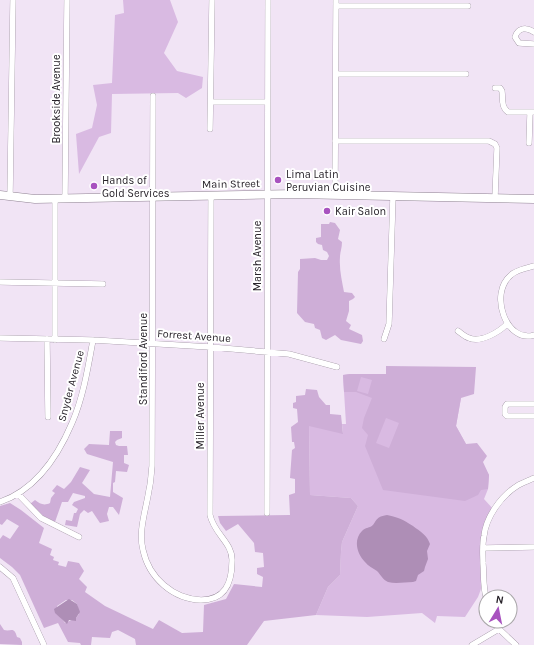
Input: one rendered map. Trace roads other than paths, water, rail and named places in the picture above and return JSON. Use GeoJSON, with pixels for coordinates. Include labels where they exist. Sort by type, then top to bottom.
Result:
{"type":"FeatureCollection","features":[{"type":"Feature","properties":{"kind":"main road","name":"Main Street"},"geometry":{"type":"LineString","coordinates":[[0,195],[36,199],[268,194],[335,194],[534,199]]}},
{"type":"Feature","properties":{"kind":"street"},"geometry":{"type":"LineString","coordinates":[[10,196],[13,0]]}},
{"type":"Feature","properties":{"kind":"street","name":"Brookside Avenue"},"geometry":{"type":"LineString","coordinates":[[65,199],[66,0]]}},
{"type":"Feature","properties":{"kind":"street"},"geometry":{"type":"LineString","coordinates":[[210,130],[212,0]]}},
{"type":"Feature","properties":{"kind":"street","name":"Marsh Avenue"},"geometry":{"type":"LineString","coordinates":[[268,0],[268,513]]}},
{"type":"Feature","properties":{"kind":"street"},"geometry":{"type":"LineString","coordinates":[[335,194],[336,3],[468,6]]}},
{"type":"Feature","properties":{"kind":"street"},"geometry":{"type":"LineString","coordinates":[[534,32],[529,28],[521,29],[515,36],[519,43],[534,44]]}},
{"type":"Feature","properties":{"kind":"street"},"geometry":{"type":"LineString","coordinates":[[336,74],[466,74]]}},
{"type":"Feature","properties":{"kind":"street"},"geometry":{"type":"LineString","coordinates":[[495,88],[500,88],[502,90],[503,105],[506,111],[511,113],[532,112],[532,131],[529,143]]}},
{"type":"Feature","properties":{"kind":"street","name":"Standiford Avenue"},"geometry":{"type":"LineString","coordinates":[[153,96],[152,466],[141,533],[141,542],[149,568],[158,580],[174,593],[190,600]]}},
{"type":"Feature","properties":{"kind":"street"},"geometry":{"type":"LineString","coordinates":[[211,102],[267,102]]}},
{"type":"Feature","properties":{"kind":"street"},"geometry":{"type":"LineString","coordinates":[[335,141],[489,141],[495,144],[497,148],[495,198]]}},
{"type":"Feature","properties":{"kind":"street","name":"Miller Avenue"},"geometry":{"type":"LineString","coordinates":[[190,600],[208,600],[218,597],[223,593],[227,589],[232,561],[231,550],[214,529],[210,515],[211,196]]}},
{"type":"Feature","properties":{"kind":"street"},"geometry":{"type":"LineString","coordinates":[[384,339],[389,324],[393,196]]}},
{"type":"Feature","properties":{"kind":"street"},"geometry":{"type":"LineString","coordinates":[[55,199],[55,340]]}},
{"type":"Feature","properties":{"kind":"street"},"geometry":{"type":"LineString","coordinates":[[534,266],[512,274],[504,283],[500,293],[501,309],[507,324],[519,334],[530,336],[534,335]]}},
{"type":"Feature","properties":{"kind":"street"},"geometry":{"type":"LineString","coordinates":[[0,282],[103,284]]}},
{"type":"Feature","properties":{"kind":"street"},"geometry":{"type":"LineString","coordinates":[[458,331],[470,339],[480,339],[501,330],[507,324]]}},
{"type":"Feature","properties":{"kind":"street","name":"Forrest Avenue"},"geometry":{"type":"LineString","coordinates":[[0,338],[94,340],[210,347],[289,354],[337,367]]}},
{"type":"Feature","properties":{"kind":"street"},"geometry":{"type":"LineString","coordinates":[[47,339],[48,417]]}},
{"type":"Feature","properties":{"kind":"street","name":"Snyder Avenue"},"geometry":{"type":"LineString","coordinates":[[0,502],[18,494],[32,484],[48,467],[73,423],[94,340]]}},
{"type":"Feature","properties":{"kind":"street"},"geometry":{"type":"LineString","coordinates":[[534,404],[507,404],[505,407],[505,414],[507,416],[534,416]]}},
{"type":"Feature","properties":{"kind":"street"},"geometry":{"type":"LineString","coordinates":[[484,589],[483,548],[486,524],[494,510],[505,496],[517,486],[534,478]]}},
{"type":"Feature","properties":{"kind":"street"},"geometry":{"type":"LineString","coordinates":[[18,494],[41,518],[79,537]]}},
{"type":"Feature","properties":{"kind":"street"},"geometry":{"type":"LineString","coordinates":[[483,548],[534,547]]}},
{"type":"Feature","properties":{"kind":"street"},"geometry":{"type":"LineString","coordinates":[[0,568],[13,578],[44,645]]}},
{"type":"Feature","properties":{"kind":"street"},"geometry":{"type":"LineString","coordinates":[[472,645],[499,629],[516,645]]}},
{"type":"Feature","properties":{"kind":"place","name":"Lima Latin Peruvian Cuisine"},"geometry":{"type":"Point","coordinates":[278,180]}},
{"type":"Feature","properties":{"kind":"place","name":"Hands of Gold Services"},"geometry":{"type":"Point","coordinates":[94,186]}},
{"type":"Feature","properties":{"kind":"place","name":"Kair Salon"},"geometry":{"type":"Point","coordinates":[327,211]}}]}
